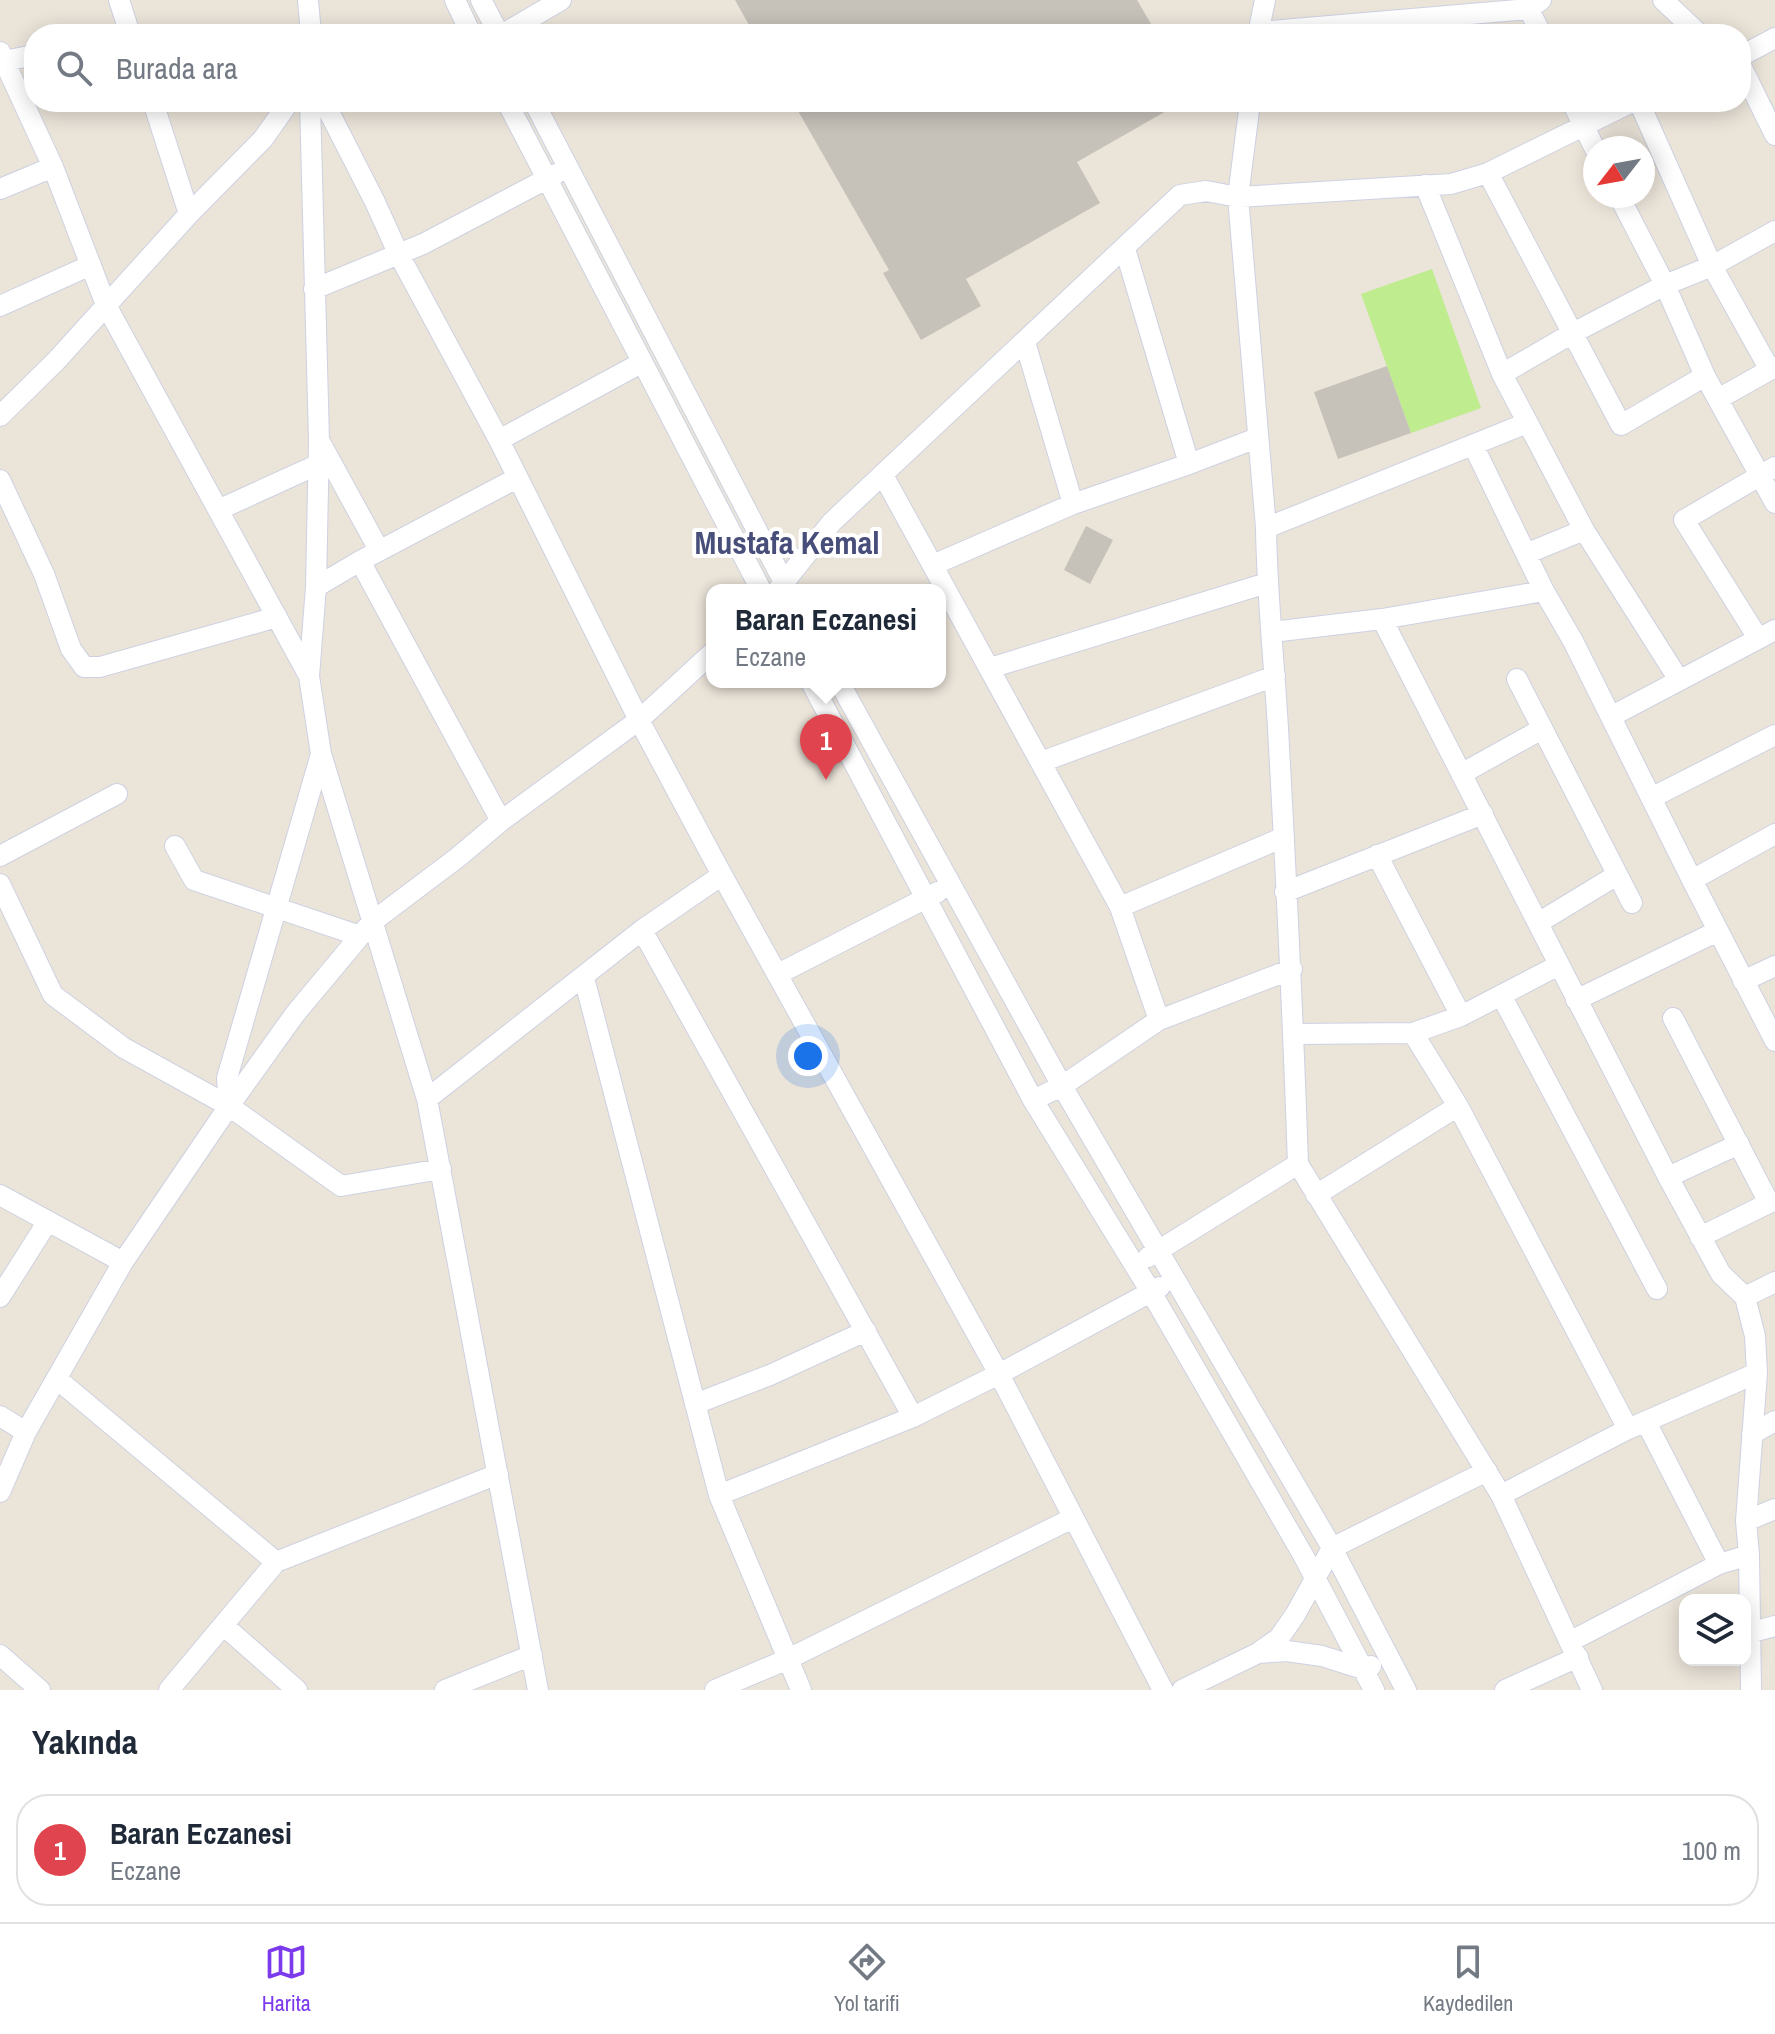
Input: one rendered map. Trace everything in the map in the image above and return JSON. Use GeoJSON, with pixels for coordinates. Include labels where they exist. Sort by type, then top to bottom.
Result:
{"type":"FeatureCollection","features":[{"type":"Feature","properties":{"kind":"street"},"geometry":{"type":"LineString","coordinates":[[119,0],[127,24]]}},
{"type":"Feature","properties":{"kind":"street"},"geometry":{"type":"LineString","coordinates":[[308,0],[310,24]]}},
{"type":"Feature","properties":{"kind":"street"},"geometry":{"type":"LineString","coordinates":[[455,0],[466,24]]}},
{"type":"Feature","properties":{"kind":"street"},"geometry":{"type":"LineString","coordinates":[[481,0],[495,24]]}},
{"type":"Feature","properties":{"kind":"street"},"geometry":{"type":"LineString","coordinates":[[519,24],[561,0]]}},
{"type":"Feature","properties":{"kind":"street"},"geometry":{"type":"LineString","coordinates":[[1260,24],[1265,0]]}},
{"type":"Feature","properties":{"kind":"street"},"geometry":{"type":"LineString","coordinates":[[1663,0],[1688,24]]}},
{"type":"Feature","properties":{"kind":"street"},"geometry":{"type":"LineString","coordinates":[[1344,24],[1535,4],[1539,24]]}},
{"type":"Feature","properties":{"kind":"street"},"geometry":{"type":"LineString","coordinates":[[1751,51],[1775,38]]}},
{"type":"Feature","properties":{"kind":"street"},"geometry":{"type":"LineString","coordinates":[[24,56],[1,58],[24,106]]}},
{"type":"Feature","properties":{"kind":"street"},"geometry":{"type":"LineString","coordinates":[[1751,86],[1775,135]]}},
{"type":"Feature","properties":{"kind":"street"},"geometry":{"type":"LineString","coordinates":[[27,112],[53,167],[106,305],[309,676]]}},
{"type":"Feature","properties":{"kind":"street"},"geometry":{"type":"LineString","coordinates":[[156,112],[189,214]]}},
{"type":"Feature","properties":{"kind":"street"},"geometry":{"type":"LineString","coordinates":[[0,416],[263,139],[282,112]]}},
{"type":"Feature","properties":{"kind":"street"},"geometry":{"type":"LineString","coordinates":[[310,112],[319,464],[316,587],[309,676],[321,754],[352,849],[366,929],[427,1099],[538,1690]]}},
{"type":"Feature","properties":{"kind":"street"},"geometry":{"type":"LineString","coordinates":[[329,112],[398,253],[499,440],[639,720],[999,1374],[1163,1690]]}},
{"type":"Feature","properties":{"kind":"street"},"geometry":{"type":"LineString","coordinates":[[512,112],[758,584]]}},
{"type":"Feature","properties":{"kind":"street"},"geometry":{"type":"LineString","coordinates":[[539,112],[781,584]]}},
{"type":"Feature","properties":{"kind":"street"},"geometry":{"type":"LineString","coordinates":[[1249,112],[1238,197],[1266,528],[1285,892],[1292,969],[1298,1164],[1501,1495],[1592,1690]]}},
{"type":"Feature","properties":{"kind":"street"},"geometry":{"type":"LineString","coordinates":[[1577,112],[1588,136]]}},
{"type":"Feature","properties":{"kind":"street"},"geometry":{"type":"LineString","coordinates":[[786,584],[832,522],[1180,195],[1206,191],[1238,197],[1451,184],[1488,173],[1609,112]]}},
{"type":"Feature","properties":{"kind":"street"},"geometry":{"type":"LineString","coordinates":[[1643,112],[1712,266],[1773,368],[1718,399]]}},
{"type":"Feature","properties":{"kind":"street"},"geometry":{"type":"LineString","coordinates":[[0,189],[53,167]]}},
{"type":"Feature","properties":{"kind":"street"},"geometry":{"type":"LineString","coordinates":[[314,289],[423,244],[568,168]]}},
{"type":"Feature","properties":{"kind":"street"},"geometry":{"type":"LineString","coordinates":[[1488,173],[1621,425],[1705,376]]}},
{"type":"Feature","properties":{"kind":"street"},"geometry":{"type":"LineString","coordinates":[[1425,185],[1502,374],[1527,423],[1584,530],[1679,680]]}},
{"type":"Feature","properties":{"kind":"street"},"geometry":{"type":"LineString","coordinates":[[1625,208],[1665,285],[1705,376],[1767,471],[1775,503]]}},
{"type":"Feature","properties":{"kind":"street"},"geometry":{"type":"LineString","coordinates":[[1502,374],[1571,334],[1665,285],[1712,266],[1775,231]]}},
{"type":"Feature","properties":{"kind":"street"},"geometry":{"type":"LineString","coordinates":[[1125,249],[1189,464]]}},
{"type":"Feature","properties":{"kind":"street"},"geometry":{"type":"LineString","coordinates":[[0,306],[91,265]]}},
{"type":"Feature","properties":{"kind":"street"},"geometry":{"type":"LineString","coordinates":[[1025,342],[1073,504]]}},
{"type":"Feature","properties":{"kind":"street"},"geometry":{"type":"LineString","coordinates":[[499,440],[641,363]]}},
{"type":"Feature","properties":{"kind":"street"},"geometry":{"type":"LineString","coordinates":[[1266,528],[1527,423]]}},
{"type":"Feature","properties":{"kind":"street"},"geometry":{"type":"LineString","coordinates":[[933,565],[1073,504],[1257,438]]}},
{"type":"Feature","properties":{"kind":"street"},"geometry":{"type":"LineString","coordinates":[[319,440],[379,550]]}},
{"type":"Feature","properties":{"kind":"street"},"geometry":{"type":"LineString","coordinates":[[1473,445],[1544,591],[1612,716],[1775,1041]]}},
{"type":"Feature","properties":{"kind":"street"},"geometry":{"type":"LineString","coordinates":[[218,510],[319,464]]}},
{"type":"Feature","properties":{"kind":"street"},"geometry":{"type":"LineString","coordinates":[[1612,716],[1766,634],[1684,520],[1767,471]]}},
{"type":"Feature","properties":{"kind":"street"},"geometry":{"type":"LineString","coordinates":[[883,475],[944,584]]}},
{"type":"Feature","properties":{"kind":"street"},"geometry":{"type":"LineString","coordinates":[[316,587],[379,550],[517,478]]}},
{"type":"Feature","properties":{"kind":"street"},"geometry":{"type":"LineString","coordinates":[[0,480],[44,574],[71,649],[84,667],[100,667],[277,617]]}},
{"type":"Feature","properties":{"kind":"street"},"geometry":{"type":"LineString","coordinates":[[1528,553],[1584,530]]}},
{"type":"Feature","properties":{"kind":"street"},"geometry":{"type":"LineString","coordinates":[[360,561],[501,821]]}},
{"type":"Feature","properties":{"kind":"street"},"geometry":{"type":"LineString","coordinates":[[990,668],[1267,583]]}},
{"type":"Feature","properties":{"kind":"street"},"geometry":{"type":"LineString","coordinates":[[946,588],[1120,907],[1159,1020]]}},
{"type":"Feature","properties":{"kind":"street"},"geometry":{"type":"LineString","coordinates":[[1272,632],[1382,619],[1544,591]]}},
{"type":"Feature","properties":{"kind":"street"},"geometry":{"type":"LineString","coordinates":[[1382,619],[1700,1237],[1721,1274],[1745,1297],[1755,1336],[1757,1373],[1746,1521],[1749,1594]]}},
{"type":"Feature","properties":{"kind":"street"},"geometry":{"type":"LineString","coordinates":[[0,1492],[26,1432],[123,1262],[295,1014],[366,929],[501,821],[639,720],[706,659]]}},
{"type":"Feature","properties":{"kind":"street"},"geometry":{"type":"LineString","coordinates":[[1041,762],[1275,676]]}},
{"type":"Feature","properties":{"kind":"street"},"geometry":{"type":"LineString","coordinates":[[1517,679],[1632,903]]}},
{"type":"Feature","properties":{"kind":"street"},"geometry":{"type":"LineString","coordinates":[[814,688],[1033,1100],[1151,1292],[1316,1577],[1374,1690]]}},
{"type":"Feature","properties":{"kind":"street"},"geometry":{"type":"LineString","coordinates":[[842,688],[1062,1086],[1332,1548],[1406,1690]]}},
{"type":"Feature","properties":{"kind":"street"},"geometry":{"type":"LineString","coordinates":[[1461,774],[1542,729]]}},
{"type":"Feature","properties":{"kind":"street"},"geometry":{"type":"LineString","coordinates":[[1651,798],[1775,735]]}},
{"type":"Feature","properties":{"kind":"street"},"geometry":{"type":"LineString","coordinates":[[229,1106],[227,1078],[321,754]]}},
{"type":"Feature","properties":{"kind":"street"},"geometry":{"type":"LineString","coordinates":[[0,856],[117,794]]}},
{"type":"Feature","properties":{"kind":"street"},"geometry":{"type":"LineString","coordinates":[[1285,892],[1483,814]]}},
{"type":"Feature","properties":{"kind":"street"},"geometry":{"type":"LineString","coordinates":[[1692,880],[1775,834]]}},
{"type":"Feature","properties":{"kind":"street"},"geometry":{"type":"LineString","coordinates":[[1120,907],[1284,837]]}},
{"type":"Feature","properties":{"kind":"street"},"geometry":{"type":"LineString","coordinates":[[175,846],[194,880],[276,907],[366,929]]}},
{"type":"Feature","properties":{"kind":"street"},"geometry":{"type":"LineString","coordinates":[[1377,855],[1461,1016]]}},
{"type":"Feature","properties":{"kind":"street"},"geometry":{"type":"LineString","coordinates":[[427,1099],[642,930],[722,875]]}},
{"type":"Feature","properties":{"kind":"street"},"geometry":{"type":"LineString","coordinates":[[1538,923],[1617,875]]}},
{"type":"Feature","properties":{"kind":"street"},"geometry":{"type":"LineString","coordinates":[[0,884],[53,995],[124,1048],[229,1106],[341,1186],[441,1169]]}},
{"type":"Feature","properties":{"kind":"street"},"geometry":{"type":"LineString","coordinates":[[778,974],[951,884]]}},
{"type":"Feature","properties":{"kind":"street"},"geometry":{"type":"LineString","coordinates":[[642,930],[913,1417]]}},
{"type":"Feature","properties":{"kind":"street"},"geometry":{"type":"LineString","coordinates":[[1576,1000],[1718,931]]}},
{"type":"Feature","properties":{"kind":"street"},"geometry":{"type":"LineString","coordinates":[[1294,1034],[1413,1033],[1461,1016],[1559,965]]}},
{"type":"Feature","properties":{"kind":"street"},"geometry":{"type":"LineString","coordinates":[[1743,981],[1775,966]]}},
{"type":"Feature","properties":{"kind":"street"},"geometry":{"type":"LineString","coordinates":[[1033,1100],[1062,1086],[1159,1020],[1292,969]]}},
{"type":"Feature","properties":{"kind":"street"},"geometry":{"type":"LineString","coordinates":[[584,978],[719,1495],[801,1690]]}},
{"type":"Feature","properties":{"kind":"street"},"geometry":{"type":"LineString","coordinates":[[1501,995],[1657,1289]]}},
{"type":"Feature","properties":{"kind":"street"},"geometry":{"type":"LineString","coordinates":[[1673,1018],[1769,1203],[1700,1237]]}},
{"type":"Feature","properties":{"kind":"street"},"geometry":{"type":"LineString","coordinates":[[1413,1033],[1458,1106],[1637,1426],[1719,1564]]}},
{"type":"Feature","properties":{"kind":"street"},"geometry":{"type":"LineString","coordinates":[[1316,1195],[1458,1106]]}},
{"type":"Feature","properties":{"kind":"street"},"geometry":{"type":"LineString","coordinates":[[1668,1177],[1739,1144]]}},
{"type":"Feature","properties":{"kind":"street"},"geometry":{"type":"LineString","coordinates":[[1134,1265],[1298,1164]]}},
{"type":"Feature","properties":{"kind":"street"},"geometry":{"type":"LineString","coordinates":[[0,1195],[123,1262]]}},
{"type":"Feature","properties":{"kind":"street"},"geometry":{"type":"LineString","coordinates":[[0,1297],[48,1221]]}},
{"type":"Feature","properties":{"kind":"street"},"geometry":{"type":"LineString","coordinates":[[719,1495],[913,1417],[1175,1280]]}},
{"type":"Feature","properties":{"kind":"street"},"geometry":{"type":"LineString","coordinates":[[1745,1297],[1775,1282]]}},
{"type":"Feature","properties":{"kind":"street"},"geometry":{"type":"LineString","coordinates":[[695,1404],[770,1375],[866,1331]]}},
{"type":"Feature","properties":{"kind":"street"},"geometry":{"type":"LineString","coordinates":[[1501,1495],[1637,1426],[1757,1373]]}},
{"type":"Feature","properties":{"kind":"street"},"geometry":{"type":"LineString","coordinates":[[57,1379],[276,1562]]}},
{"type":"Feature","properties":{"kind":"street"},"geometry":{"type":"LineString","coordinates":[[0,1416],[26,1432]]}},
{"type":"Feature","properties":{"kind":"street"},"geometry":{"type":"LineString","coordinates":[[1752,1434],[1775,1421]]}},
{"type":"Feature","properties":{"kind":"street"},"geometry":{"type":"LineString","coordinates":[[1182,1690],[1258,1653],[1279,1638],[1332,1548],[1487,1471]]}},
{"type":"Feature","properties":{"kind":"street"},"geometry":{"type":"LineString","coordinates":[[169,1690],[276,1562],[498,1474]]}},
{"type":"Feature","properties":{"kind":"street"},"geometry":{"type":"LineString","coordinates":[[1746,1521],[1775,1509]]}},
{"type":"Feature","properties":{"kind":"street"},"geometry":{"type":"LineString","coordinates":[[715,1690],[788,1659],[1073,1518]]}},
{"type":"Feature","properties":{"kind":"street"},"geometry":{"type":"LineString","coordinates":[[1505,1690],[1719,1564],[1749,1555]]}},
{"type":"Feature","properties":{"kind":"street"},"geometry":{"type":"LineString","coordinates":[[223,1625],[297,1690]]}},
{"type":"Feature","properties":{"kind":"street"},"geometry":{"type":"LineString","coordinates":[[1751,1632],[1775,1626]]}},
{"type":"Feature","properties":{"kind":"street"},"geometry":{"type":"LineString","coordinates":[[1258,1653],[1287,1651],[1322,1656],[1363,1669],[1390,1657]]}},
{"type":"Feature","properties":{"kind":"street"},"geometry":{"type":"LineString","coordinates":[[0,1655],[40,1690]]}},
{"type":"Feature","properties":{"kind":"street"},"geometry":{"type":"LineString","coordinates":[[445,1690],[532,1655]]}},
{"type":"Feature","properties":{"kind":"street"},"geometry":{"type":"LineString","coordinates":[[1750,1666],[1751,1690]]}},
{"type":"Feature","properties":{"kind":"green space"},"geometry":{"type":"Polygon","coordinates":[[[1432,269],[1481,408],[1411,433],[1361,294],[1432,269]]]}},
{"type":"Feature","properties":{"kind":"building"},"geometry":{"type":"Polygon","coordinates":[[[735,0],[1137,0],[1151,24],[748,24],[735,0]]]}},
{"type":"Feature","properties":{"kind":"building"},"geometry":{"type":"Polygon","coordinates":[[[799,112],[1164,112],[1077,162],[1100,203],[966,279],[981,306],[921,340],[883,273],[889,270],[799,112]]]}},
{"type":"Feature","properties":{"kind":"building"},"geometry":{"type":"Polygon","coordinates":[[[1387,366],[1411,433],[1338,459],[1314,392],[1387,366]]]}},
{"type":"Feature","properties":{"kind":"building"},"geometry":{"type":"Polygon","coordinates":[[[1086,526],[1113,540],[1090,584],[1064,570],[1086,526]]]}},
{"type":"Feature","properties":{"kind":"place","name":"Baran Eczanesi"},"geometry":{"type":"Point","coordinates":[826,780]}},
{"type":"Feature","properties":{"kind":"district","name":"Mustafa Kemal"},"geometry":{"type":"Point","coordinates":[787,542]}}]}
